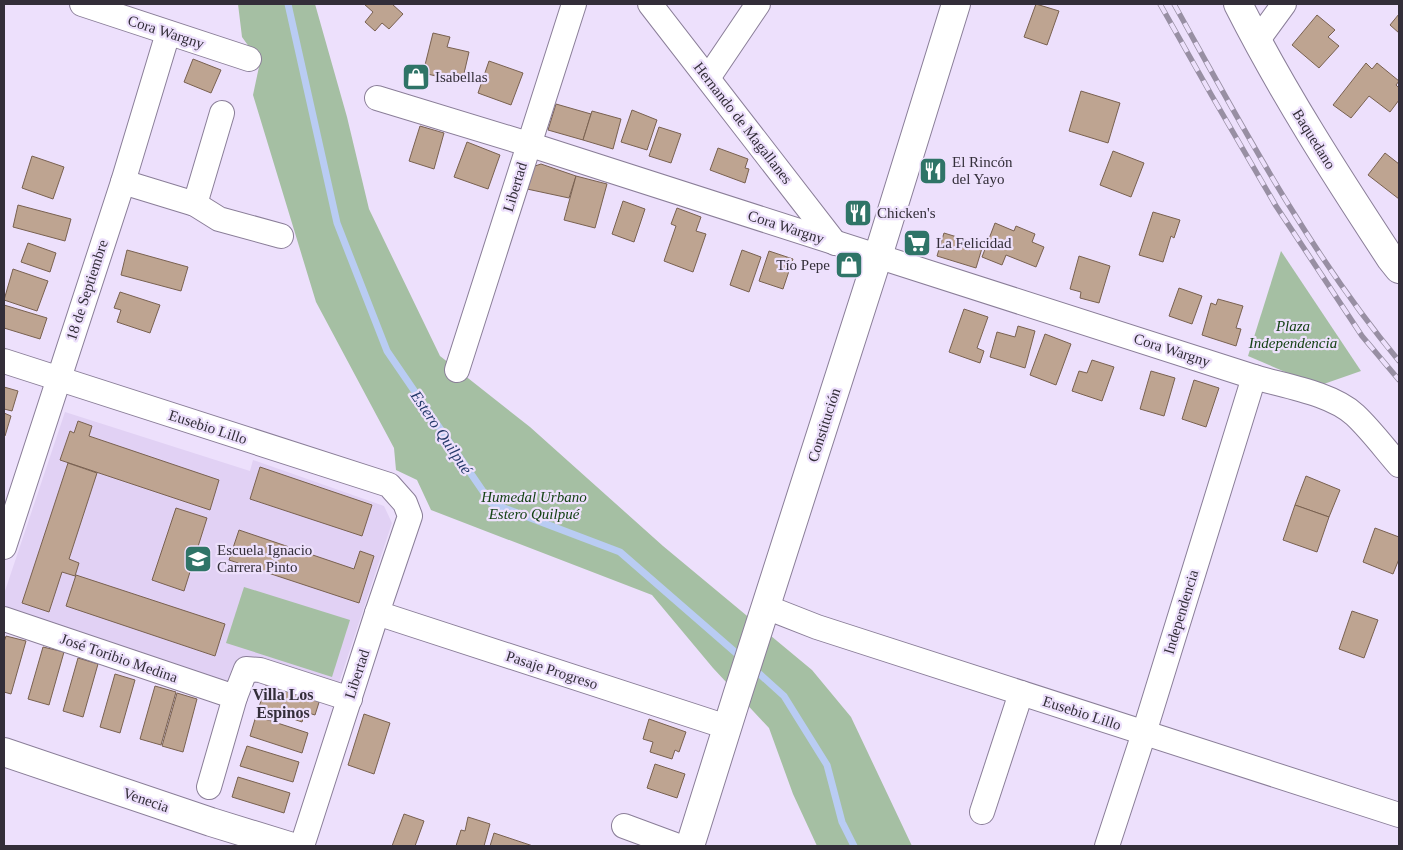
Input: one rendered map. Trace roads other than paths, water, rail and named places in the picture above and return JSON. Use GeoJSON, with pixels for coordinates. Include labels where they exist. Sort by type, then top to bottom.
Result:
{"type":"FeatureCollection","features":[{"type":"Feature","properties":{"kind":"street","name":"Cora Wargny"},"geometry":{"type":"LineString","coordinates":[[82,4],[250,59]]}},
{"type":"Feature","properties":{"kind":"street","name":"Libertad"},"geometry":{"type":"LineString","coordinates":[[458,370],[528,144],[574,4]]}},
{"type":"Feature","properties":{"kind":"street","name":"Hernando de Magallanes"},"geometry":{"type":"LineString","coordinates":[[650,4],[835,243]]}},
{"type":"Feature","properties":{"kind":"street"},"geometry":{"type":"LineString","coordinates":[[708,78],[758,4]]}},
{"type":"Feature","properties":{"kind":"street","name":"Constitución"},"geometry":{"type":"LineString","coordinates":[[690,846],[878,256],[956,4]]}},
{"type":"Feature","properties":{"kind":"street","name":"Baquedano"},"geometry":{"type":"LineString","coordinates":[[1238,4],[1292,104],[1399,269]]}},
{"type":"Feature","properties":{"kind":"street"},"geometry":{"type":"LineString","coordinates":[[1257,41],[1284,4]]}},
{"type":"Feature","properties":{"kind":"street","name":"18 de Septiembre"},"geometry":{"type":"LineString","coordinates":[[4,547],[124,182],[168,33]]}},
{"type":"Feature","properties":{"kind":"street","name":"Cora Wargny"},"geometry":{"type":"LineString","coordinates":[[377,98],[528,144],[1254,377],[1310,393],[1336,403],[1354,414],[1399,465]]}},
{"type":"Feature","properties":{"kind":"street"},"geometry":{"type":"LineString","coordinates":[[195,204],[222,113]]}},
{"type":"Feature","properties":{"kind":"street"},"geometry":{"type":"LineString","coordinates":[[124,182],[195,204],[219,219],[280,236]]}},
{"type":"Feature","properties":{"kind":"street","name":"Eusebio Lillo"},"geometry":{"type":"LineString","coordinates":[[4,361],[389,485],[405,503]]}},
{"type":"Feature","properties":{"kind":"street","name":"Independencia"},"geometry":{"type":"LineString","coordinates":[[1106,846],[1144,733],[1254,377]]}},
{"type":"Feature","properties":{"kind":"street","name":"Libertad"},"geometry":{"type":"LineString","coordinates":[[302,846],[410,516],[405,503]]}},
{"type":"Feature","properties":{"kind":"street","name":"Pasaje Progreso"},"geometry":{"type":"LineString","coordinates":[[377,613],[727,727]]}},
{"type":"Feature","properties":{"kind":"street","name":"Eusebio Lillo"},"geometry":{"type":"LineString","coordinates":[[764,615],[817,627],[1399,815]]}},
{"type":"Feature","properties":{"kind":"street","name":"José Toribio Medina"},"geometry":{"type":"LineString","coordinates":[[4,619],[235,696]]}},
{"type":"Feature","properties":{"kind":"street"},"geometry":{"type":"LineString","coordinates":[[209,787],[235,696],[246,669],[260,670],[350,699]]}},
{"type":"Feature","properties":{"kind":"street"},"geometry":{"type":"LineString","coordinates":[[982,812],[1021,693]]}},
{"type":"Feature","properties":{"kind":"street","name":"Venecia"},"geometry":{"type":"LineString","coordinates":[[4,752],[211,822],[289,846]]}},
{"type":"Feature","properties":{"kind":"street"},"geometry":{"type":"LineString","coordinates":[[624,826],[678,846]]}},
{"type":"Feature","properties":{"kind":"waterway","name":"Estero Quilpué"},"geometry":{"type":"LineString","coordinates":[[288,4],[337,223],[387,351],[491,503],[620,552],[743,659]]}},
{"type":"Feature","properties":{"kind":"waterway","name":"Estero Quilpué"},"geometry":{"type":"LineString","coordinates":[[753,668],[784,696],[827,765],[842,822],[854,846]]}},
{"type":"Feature","properties":{"kind":"railway"},"geometry":{"type":"LineString","coordinates":[[1160,4],[1276,206],[1362,336],[1399,380]]}},
{"type":"Feature","properties":{"kind":"railway"},"geometry":{"type":"LineString","coordinates":[[1174,4],[1251,142],[1306,233],[1366,320],[1399,361]]}},
{"type":"Feature","properties":{"kind":"place","name":"Isabellas"},"geometry":{"type":"Point","coordinates":[416,77]}},
{"type":"Feature","properties":{"kind":"place","name":"El Rincón del Yayo"},"geometry":{"type":"Point","coordinates":[933,171]}},
{"type":"Feature","properties":{"kind":"place","name":"Chicken's"},"geometry":{"type":"Point","coordinates":[858,213]}},
{"type":"Feature","properties":{"kind":"place","name":"La Felicidad"},"geometry":{"type":"Point","coordinates":[917,243]}},
{"type":"Feature","properties":{"kind":"place","name":"Tío Pepe"},"geometry":{"type":"Point","coordinates":[849,265]}},
{"type":"Feature","properties":{"kind":"place","name":"Escuela Ignacio Carrera Pinto"},"geometry":{"type":"Point","coordinates":[198,559]}},
{"type":"Feature","properties":{"kind":"district","name":"Villa Los Espinos"},"geometry":{"type":"Point","coordinates":[283,703]}},
{"type":"Feature","properties":{"kind":"park label","name":"Plaza Independencia"},"geometry":{"type":"Point","coordinates":[1293,334]}},
{"type":"Feature","properties":{"kind":"park label","name":"Humedal Urbano Estero Quilpué"},"geometry":{"type":"Point","coordinates":[534,506]}}]}
